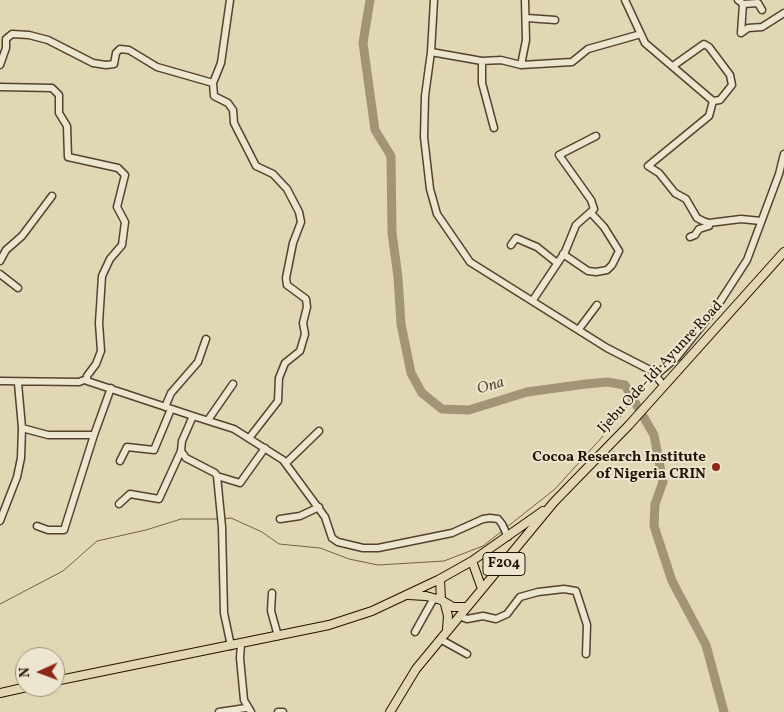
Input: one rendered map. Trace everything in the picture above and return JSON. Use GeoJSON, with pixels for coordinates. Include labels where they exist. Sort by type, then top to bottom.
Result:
{"type":"FeatureCollection","features":[{"type":"Feature","properties":{"kind":"main road","name":"Ijebu Ode-Idi Ayunre Road"},"geometry":{"type":"LineString","coordinates":[[390,712],[416,669],[554,502],[629,425],[784,252]]}},
{"type":"Feature","properties":{"kind":"main road"},"geometry":{"type":"LineString","coordinates":[[65,679],[278,636],[337,622],[372,610],[440,579],[472,561],[506,531],[554,502]]}},
{"type":"Feature","properties":{"kind":"main road"},"geometry":{"type":"LineString","coordinates":[[472,561],[482,589]]}},
{"type":"Feature","properties":{"kind":"main road"},"geometry":{"type":"LineString","coordinates":[[440,579],[440,600],[448,616],[447,630]]}},
{"type":"Feature","properties":{"kind":"main road"},"geometry":{"type":"LineString","coordinates":[[404,595],[440,600],[466,607]]}},
{"type":"Feature","properties":{"kind":"main road"},"geometry":{"type":"LineString","coordinates":[[0,692],[15,689]]}},
{"type":"Feature","properties":{"kind":"street"},"geometry":{"type":"LineString","coordinates":[[230,0],[221,63],[213,83],[214,96],[228,103],[233,110],[234,123],[256,166],[273,174],[287,189],[301,222],[286,278],[287,285],[306,299],[307,308],[303,323],[305,334],[300,351],[285,363],[279,378],[278,402],[250,437]]}},
{"type":"Feature","properties":{"kind":"street"},"geometry":{"type":"LineString","coordinates":[[434,0],[431,52],[424,96],[424,137],[430,189],[437,214],[470,262],[656,375],[664,386]]}},
{"type":"Feature","properties":{"kind":"street"},"geometry":{"type":"LineString","coordinates":[[521,65],[526,18],[525,0]]}},
{"type":"Feature","properties":{"kind":"street"},"geometry":{"type":"LineString","coordinates":[[625,0],[645,43],[713,101],[720,100],[732,85],[730,75],[709,47],[704,44],[673,66]]}},
{"type":"Feature","properties":{"kind":"street"},"geometry":{"type":"LineString","coordinates":[[762,10],[758,3],[741,2],[741,33],[748,28],[762,27],[784,14]]}},
{"type":"Feature","properties":{"kind":"street"},"geometry":{"type":"LineString","coordinates":[[526,18],[555,20]]}},
{"type":"Feature","properties":{"kind":"street"},"geometry":{"type":"LineString","coordinates":[[0,65],[6,48],[6,39],[12,34],[29,35],[48,40],[93,63],[114,64],[116,53],[120,49],[129,50],[157,67],[213,83]]}},
{"type":"Feature","properties":{"kind":"street"},"geometry":{"type":"LineString","coordinates":[[431,52],[482,61],[501,60],[521,65],[572,62],[588,49],[641,34]]}},
{"type":"Feature","properties":{"kind":"street"},"geometry":{"type":"LineString","coordinates":[[482,61],[482,84],[494,128]]}},
{"type":"Feature","properties":{"kind":"street"},"geometry":{"type":"LineString","coordinates":[[0,87],[52,88],[60,95],[60,113],[67,126],[68,157],[118,168],[126,174],[117,207],[126,222],[122,245],[107,263],[102,276],[99,323],[101,351],[87,379]]}},
{"type":"Feature","properties":{"kind":"street"},"geometry":{"type":"LineString","coordinates":[[713,101],[710,116],[648,166],[659,173],[674,193],[686,199],[697,218],[709,223],[741,219],[761,221]]}},
{"type":"Feature","properties":{"kind":"street"},"geometry":{"type":"LineString","coordinates":[[533,300],[563,254],[576,225],[594,209],[591,200],[559,155],[596,136]]}},
{"type":"Feature","properties":{"kind":"street"},"geometry":{"type":"LineString","coordinates":[[656,375],[677,357],[716,308],[747,260],[784,154]]}},
{"type":"Feature","properties":{"kind":"street"},"geometry":{"type":"LineString","coordinates":[[0,261],[6,250],[22,236],[52,196]]}},
{"type":"Feature","properties":{"kind":"street"},"geometry":{"type":"LineString","coordinates":[[563,254],[588,271],[607,270],[612,265],[619,251],[604,227],[590,213]]}},
{"type":"Feature","properties":{"kind":"street"},"geometry":{"type":"LineString","coordinates":[[690,237],[695,235],[699,229],[709,226],[709,223]]}},
{"type":"Feature","properties":{"kind":"street"},"geometry":{"type":"LineString","coordinates":[[512,245],[516,238],[537,247],[557,264]]}},
{"type":"Feature","properties":{"kind":"street"},"geometry":{"type":"LineString","coordinates":[[0,274],[18,288]]}},
{"type":"Feature","properties":{"kind":"street"},"geometry":{"type":"LineString","coordinates":[[579,329],[597,305]]}},
{"type":"Feature","properties":{"kind":"street"},"geometry":{"type":"LineString","coordinates":[[120,462],[127,447],[154,450],[171,393],[198,362],[206,339]]}},
{"type":"Feature","properties":{"kind":"street"},"geometry":{"type":"LineString","coordinates":[[0,381],[18,383],[79,382],[87,379],[234,429],[250,437],[286,463],[325,517],[332,538],[363,548],[378,548],[452,533],[483,519],[494,518],[506,531]]}},
{"type":"Feature","properties":{"kind":"street"},"geometry":{"type":"LineString","coordinates":[[0,521],[17,477],[21,458],[22,428],[18,383]]}},
{"type":"Feature","properties":{"kind":"street"},"geometry":{"type":"LineString","coordinates":[[208,420],[233,384]]}},
{"type":"Feature","properties":{"kind":"street"},"geometry":{"type":"LineString","coordinates":[[37,526],[48,530],[64,530],[111,388]]}},
{"type":"Feature","properties":{"kind":"street"},"geometry":{"type":"LineString","coordinates":[[119,504],[130,494],[159,499],[193,416]]}},
{"type":"Feature","properties":{"kind":"street"},"geometry":{"type":"LineString","coordinates":[[22,428],[48,435],[94,435]]}},
{"type":"Feature","properties":{"kind":"street"},"geometry":{"type":"LineString","coordinates":[[286,463],[319,431]]}},
{"type":"Feature","properties":{"kind":"street"},"geometry":{"type":"LineString","coordinates":[[217,476],[240,482],[265,448]]}},
{"type":"Feature","properties":{"kind":"street"},"geometry":{"type":"LineString","coordinates":[[180,450],[186,458],[216,473],[217,476],[222,528],[224,612],[231,646]]}},
{"type":"Feature","properties":{"kind":"street"},"geometry":{"type":"LineString","coordinates":[[280,519],[300,516],[319,508]]}},
{"type":"Feature","properties":{"kind":"street"},"geometry":{"type":"LineString","coordinates":[[460,616],[468,619],[483,616],[496,619],[507,614],[520,597],[564,589],[576,591],[588,625],[586,654]]}},
{"type":"Feature","properties":{"kind":"street"},"geometry":{"type":"LineString","coordinates":[[272,593],[271,611],[278,636]]}},
{"type":"Feature","properties":{"kind":"street"},"geometry":{"type":"LineString","coordinates":[[415,632],[440,600]]}},
{"type":"Feature","properties":{"kind":"street"},"geometry":{"type":"LineString","coordinates":[[440,639],[467,654]]}},
{"type":"Feature","properties":{"kind":"street"},"geometry":{"type":"LineString","coordinates":[[219,712],[249,710],[241,676],[242,644]]}},
{"type":"Feature","properties":{"kind":"street"},"geometry":{"type":"LineString","coordinates":[[278,712],[283,712]]}},
{"type":"Feature","properties":{"kind":"waterway","name":"Ona"},"geometry":{"type":"LineString","coordinates":[[370,0],[363,43],[375,130],[391,156],[392,233],[398,277],[401,324],[411,373],[422,393],[442,409],[469,410],[527,392],[586,384],[607,382],[625,385],[654,435],[663,482],[655,504],[654,526],[672,581],[706,645],[724,712]]}},
{"type":"Feature","properties":{"kind":"waterway"},"geometry":{"type":"LineString","coordinates":[[507,527],[555,489],[623,414],[629,402],[625,385]]}},
{"type":"Feature","properties":{"kind":"waterway"},"geometry":{"type":"LineString","coordinates":[[223,519],[231,518],[262,532],[279,544],[320,548],[349,559],[378,565],[444,561],[483,546],[502,531]]}},
{"type":"Feature","properties":{"kind":"waterway"},"geometry":{"type":"LineString","coordinates":[[0,604],[63,571],[97,541],[146,530],[181,519],[219,519]]}},
{"type":"Feature","properties":{"kind":"place","name":"Cocoa Research Institute of Nigeria CRIN"},"geometry":{"type":"Point","coordinates":[716,467]}}]}
